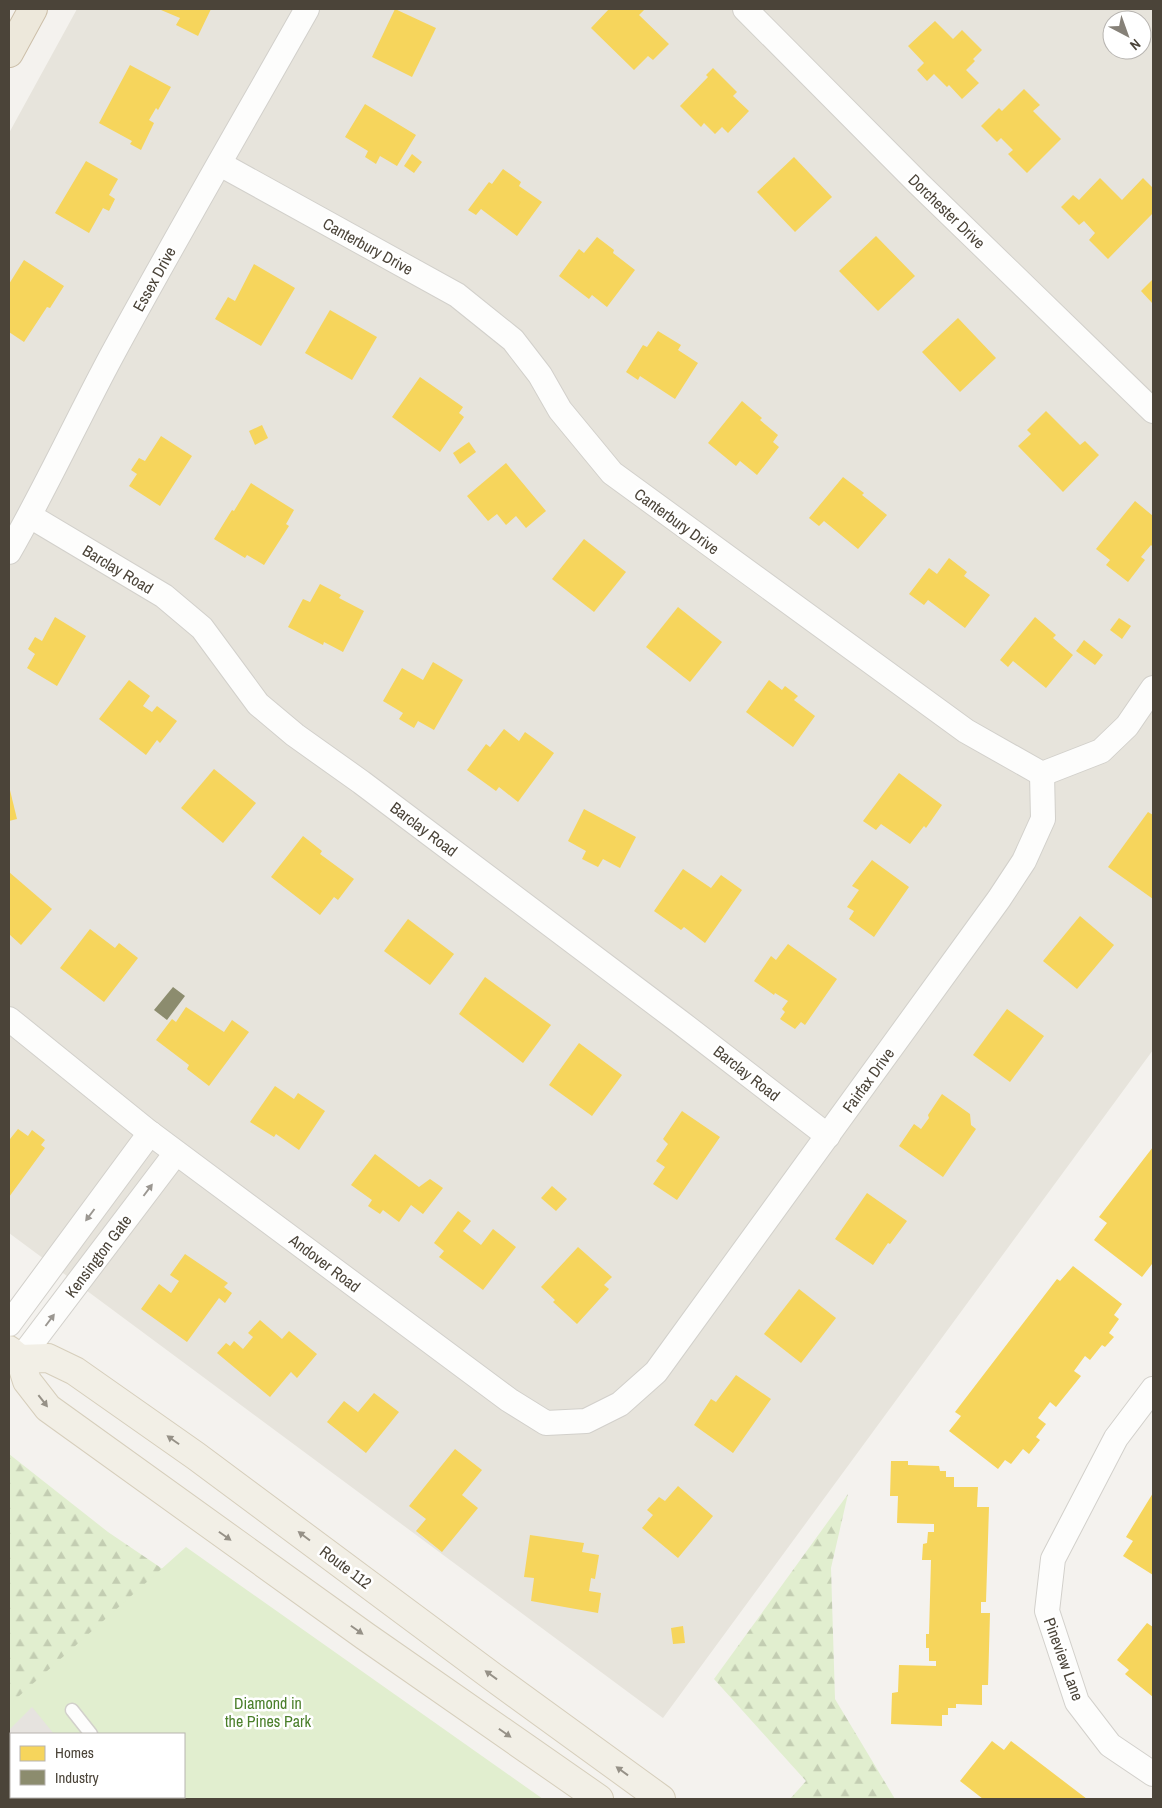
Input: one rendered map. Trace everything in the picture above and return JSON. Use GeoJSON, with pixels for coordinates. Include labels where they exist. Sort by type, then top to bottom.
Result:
{"type":"FeatureCollection","features":[{"type":"Feature","properties":{"kind":"highway"},"geometry":{"type":"LineString","coordinates":[[9,53],[33,9]]}},
{"type":"Feature","properties":{"kind":"main road"},"geometry":{"type":"LineString","coordinates":[[15,1354],[27,1381],[48,1408],[365,1636],[599,1799]]}},
{"type":"Feature","properties":{"kind":"main road","name":"Route 112"},"geometry":{"type":"LineString","coordinates":[[15,1354],[48,1358],[76,1371],[204,1462],[493,1677],[662,1799]]}},
{"type":"Feature","properties":{"kind":"street","name":"Essex Drive"},"geometry":{"type":"LineString","coordinates":[[9,552],[30,516],[113,353],[171,246],[220,164],[307,9]]}},
{"type":"Feature","properties":{"kind":"street","name":"Dorchester Drive"},"geometry":{"type":"LineString","coordinates":[[745,9],[918,183],[1153,411]]}},
{"type":"Feature","properties":{"kind":"street","name":"Canterbury Drive"},"geometry":{"type":"LineString","coordinates":[[220,164],[457,295],[513,340],[540,375],[560,410],[612,472],[966,731],[1042,774]]}},
{"type":"Feature","properties":{"kind":"street","name":"Barclay Road"},"geometry":{"type":"LineString","coordinates":[[30,516],[164,596],[202,628],[258,704],[295,735],[513,896],[828,1136]]}},
{"type":"Feature","properties":{"kind":"street"},"geometry":{"type":"LineString","coordinates":[[1042,774],[1100,751],[1127,726],[1153,688]]}},
{"type":"Feature","properties":{"kind":"street","name":"Fairfax Drive"},"geometry":{"type":"LineString","coordinates":[[656,1372],[999,899],[1024,861],[1042,819],[1042,774]]}},
{"type":"Feature","properties":{"kind":"street","name":"Andover Road"},"geometry":{"type":"LineString","coordinates":[[9,1019],[176,1153],[509,1400],[546,1423],[586,1421],[620,1404],[656,1372]]}},
{"type":"Feature","properties":{"kind":"street","name":"Kensington Gate"},"geometry":{"type":"LineString","coordinates":[[9,1324],[150,1133]]}},
{"type":"Feature","properties":{"kind":"street","name":"Kensington Gate"},"geometry":{"type":"LineString","coordinates":[[15,1354],[176,1153]]}},
{"type":"Feature","properties":{"kind":"street","name":"Pineview Lane"},"geometry":{"type":"LineString","coordinates":[[1153,1389],[1116,1438],[1053,1559],[1047,1611],[1078,1702],[1110,1746],[1153,1774]]}},
{"type":"Feature","properties":{"kind":"lane"},"geometry":{"type":"LineString","coordinates":[[72,1710],[90,1733]]}},
{"type":"Feature","properties":{"kind":"shaded area"},"geometry":{"type":"Polygon","coordinates":[[[77,9],[1153,9],[1153,1050],[663,1718],[9,1233],[9,133],[77,9]]]}},
{"type":"Feature","properties":{"kind":"shaded area"},"geometry":{"type":"Polygon","coordinates":[[[32,1707],[53,1733],[10,1733],[10,1798],[106,1799],[9,1799],[9,1730],[32,1707]]]}},
{"type":"Feature","properties":{"kind":"green space","name":"Diamond in the Pines Park"},"geometry":{"type":"Polygon","coordinates":[[[9,1454],[108,1532],[502,1799],[185,1733],[10,1733],[9,1746],[9,1454]]]}},
{"type":"Feature","properties":{"kind":"green space"},"geometry":{"type":"Polygon","coordinates":[[[848,1494],[831,1568],[835,1699],[895,1799],[790,1799],[806,1781],[714,1679],[848,1494]]]}},
{"type":"Feature","properties":{"kind":"green space","name":"Diamond in the Pines Park"},"geometry":{"type":"Polygon","coordinates":[[[186,1547],[543,1799],[9,1799],[9,1705],[186,1547]]]}},
{"type":"Feature","properties":{"kind":"building: Homes"},"geometry":{"type":"Polygon","coordinates":[[[162,9],[211,9],[198,36],[176,25],[180,18],[162,9]]]}},
{"type":"Feature","properties":{"kind":"building: Homes"},"geometry":{"type":"Polygon","coordinates":[[[395,9],[436,28],[412,77],[372,57],[395,9]]]}},
{"type":"Feature","properties":{"kind":"building: Homes"},"geometry":{"type":"Polygon","coordinates":[[[609,9],[644,10],[639,15],[669,44],[653,60],[648,56],[634,70],[591,28],[609,9]]]}},
{"type":"Feature","properties":{"kind":"building: Homes"},"geometry":{"type":"Polygon","coordinates":[[[935,21],[953,39],[962,30],[982,50],[966,70],[979,83],[962,99],[949,85],[947,87],[934,74],[927,81],[917,70],[924,63],[908,46],[935,21]]]}},
{"type":"Feature","properties":{"kind":"building: Homes"},"geometry":{"type":"Polygon","coordinates":[[[130,65],[171,87],[158,110],[156,108],[149,120],[154,123],[141,150],[130,144],[132,141],[99,123],[130,65]]]}},
{"type":"Feature","properties":{"kind":"building: Homes"},"geometry":{"type":"Polygon","coordinates":[[[713,68],[737,92],[733,96],[749,111],[728,133],[722,127],[715,134],[704,123],[701,127],[680,106],[708,77],[706,75],[713,68]]]}},
{"type":"Feature","properties":{"kind":"building: Homes"},"geometry":{"type":"Polygon","coordinates":[[[1024,89],[1040,105],[1033,111],[1061,139],[1027,173],[1008,154],[1013,150],[1001,138],[997,142],[981,126],[999,108],[1002,111],[1024,89]]]}},
{"type":"Feature","properties":{"kind":"building: Homes"},"geometry":{"type":"Polygon","coordinates":[[[365,104],[416,135],[397,166],[380,156],[376,164],[365,157],[368,151],[345,137],[365,104]]]}},
{"type":"Feature","properties":{"kind":"building: Homes"},"geometry":{"type":"Polygon","coordinates":[[[412,154],[422,162],[414,173],[404,166],[412,154]]]}},
{"type":"Feature","properties":{"kind":"building: Homes"},"geometry":{"type":"Polygon","coordinates":[[[794,157],[832,197],[795,232],[757,192],[794,157]]]}},
{"type":"Feature","properties":{"kind":"building: Homes"},"geometry":{"type":"Polygon","coordinates":[[[86,161],[118,179],[109,195],[115,199],[109,211],[103,208],[89,233],[55,213],[86,161]]]}},
{"type":"Feature","properties":{"kind":"building: Homes"},"geometry":{"type":"Polygon","coordinates":[[[503,169],[521,182],[519,186],[542,202],[517,236],[481,209],[476,215],[468,210],[489,182],[492,184],[503,169]]]}},
{"type":"Feature","properties":{"kind":"building: Homes"},"geometry":{"type":"Polygon","coordinates":[[[1100,178],[1122,200],[1143,178],[1153,188],[1153,213],[1108,259],[1089,240],[1095,233],[1084,221],[1079,225],[1061,207],[1073,195],[1079,200],[1100,178]]]}},
{"type":"Feature","properties":{"kind":"building: Homes"},"geometry":{"type":"Polygon","coordinates":[[[876,236],[915,276],[878,311],[839,271],[876,236]]]}},
{"type":"Feature","properties":{"kind":"building: Homes"},"geometry":{"type":"Polygon","coordinates":[[[597,237],[614,250],[613,253],[635,270],[607,307],[592,295],[589,299],[559,276],[579,249],[584,253],[597,237]]]}},
{"type":"Feature","properties":{"kind":"building: Homes"},"geometry":{"type":"Polygon","coordinates":[[[24,260],[64,286],[50,308],[47,307],[24,342],[9,332],[9,284],[24,260]]]}},
{"type":"Feature","properties":{"kind":"building: Homes"},"geometry":{"type":"Polygon","coordinates":[[[254,264],[295,288],[261,346],[215,319],[228,297],[235,301],[254,264]]]}},
{"type":"Feature","properties":{"kind":"building: Homes"},"geometry":{"type":"Polygon","coordinates":[[[1153,279],[1153,304],[1141,291],[1153,279]]]}},
{"type":"Feature","properties":{"kind":"building: Homes"},"geometry":{"type":"Polygon","coordinates":[[[330,310],[377,337],[352,380],[305,353],[330,310]]]}},
{"type":"Feature","properties":{"kind":"building: Homes"},"geometry":{"type":"Polygon","coordinates":[[[958,318],[996,358],[960,392],[922,352],[958,318]]]}},
{"type":"Feature","properties":{"kind":"building: Homes"},"geometry":{"type":"Polygon","coordinates":[[[658,331],[681,345],[678,350],[698,363],[675,399],[640,376],[638,380],[626,372],[643,345],[647,347],[658,331]]]}},
{"type":"Feature","properties":{"kind":"building: Homes"},"geometry":{"type":"Polygon","coordinates":[[[420,377],[463,407],[459,413],[464,417],[440,452],[392,417],[420,377]]]}},
{"type":"Feature","properties":{"kind":"building: Homes"},"geometry":{"type":"Polygon","coordinates":[[[742,401],[778,435],[773,442],[779,447],[757,475],[740,461],[736,466],[708,443],[742,401]]]}},
{"type":"Feature","properties":{"kind":"building: Homes"},"geometry":{"type":"Polygon","coordinates":[[[1046,411],[1080,445],[1085,441],[1099,455],[1063,492],[1018,446],[1031,434],[1027,430],[1046,411]]]}},
{"type":"Feature","properties":{"kind":"building: Homes"},"geometry":{"type":"Polygon","coordinates":[[[262,425],[268,438],[255,445],[249,431],[262,425]]]}},
{"type":"Feature","properties":{"kind":"building: Homes"},"geometry":{"type":"Polygon","coordinates":[[[161,436],[192,456],[160,506],[129,486],[137,474],[131,470],[139,458],[145,461],[161,436]]]}},
{"type":"Feature","properties":{"kind":"building: Homes"},"geometry":{"type":"Polygon","coordinates":[[[469,442],[476,452],[460,464],[453,453],[469,442]]]}},
{"type":"Feature","properties":{"kind":"building: Homes"},"geometry":{"type":"Polygon","coordinates":[[[506,463],[546,511],[526,528],[516,516],[506,525],[497,514],[488,521],[467,496],[506,463]]]}},
{"type":"Feature","properties":{"kind":"building: Homes"},"geometry":{"type":"Polygon","coordinates":[[[843,477],[864,493],[862,495],[887,515],[858,549],[824,521],[819,526],[809,518],[843,477]]]}},
{"type":"Feature","properties":{"kind":"building: Homes"},"geometry":{"type":"Polygon","coordinates":[[[251,483],[294,510],[286,524],[289,526],[264,565],[247,555],[245,558],[214,539],[251,483]]]}},
{"type":"Feature","properties":{"kind":"building: Homes"},"geometry":{"type":"Polygon","coordinates":[[[1135,501],[1153,516],[1153,547],[1151,545],[1141,557],[1145,560],[1128,582],[1106,565],[1110,560],[1096,549],[1135,501]]]}},
{"type":"Feature","properties":{"kind":"building: Homes"},"geometry":{"type":"Polygon","coordinates":[[[584,539],[626,572],[594,612],[552,579],[584,539]]]}},
{"type":"Feature","properties":{"kind":"building: Homes"},"geometry":{"type":"Polygon","coordinates":[[[949,558],[967,572],[964,576],[990,595],[965,628],[928,600],[924,605],[909,594],[929,568],[937,574],[949,558]]]}},
{"type":"Feature","properties":{"kind":"building: Homes"},"geometry":{"type":"Polygon","coordinates":[[[320,584],[341,595],[339,598],[364,611],[343,652],[324,642],[323,645],[288,627],[303,599],[310,602],[320,584]]]}},
{"type":"Feature","properties":{"kind":"building: Homes"},"geometry":{"type":"Polygon","coordinates":[[[678,607],[722,642],[690,682],[646,647],[678,607]]]}},
{"type":"Feature","properties":{"kind":"building: Homes"},"geometry":{"type":"Polygon","coordinates":[[[55,617],[86,636],[57,686],[27,668],[35,654],[28,649],[35,637],[42,641],[55,617]]]}},
{"type":"Feature","properties":{"kind":"building: Homes"},"geometry":{"type":"Polygon","coordinates":[[[1035,617],[1056,635],[1053,638],[1073,655],[1046,688],[1013,661],[1008,667],[1000,660],[1035,617]]]}},
{"type":"Feature","properties":{"kind":"building: Homes"},"geometry":{"type":"Polygon","coordinates":[[[1119,618],[1131,626],[1122,639],[1110,630],[1119,618]]]}},
{"type":"Feature","properties":{"kind":"building: Homes"},"geometry":{"type":"Polygon","coordinates":[[[1084,640],[1103,655],[1095,665],[1076,651],[1084,640]]]}},
{"type":"Feature","properties":{"kind":"building: Homes"},"geometry":{"type":"Polygon","coordinates":[[[433,662],[463,680],[434,730],[418,721],[414,728],[399,719],[403,713],[383,701],[402,668],[423,680],[433,662]]]}},
{"type":"Feature","properties":{"kind":"building: Homes"},"geometry":{"type":"Polygon","coordinates":[[[129,680],[150,696],[143,706],[152,712],[157,706],[177,721],[160,743],[157,740],[146,755],[99,719],[129,680]]]}},
{"type":"Feature","properties":{"kind":"building: Homes"},"geometry":{"type":"Polygon","coordinates":[[[769,680],[782,690],[785,686],[798,696],[794,700],[815,716],[793,747],[746,712],[769,680]]]}},
{"type":"Feature","properties":{"kind":"building: Homes"},"geometry":{"type":"Polygon","coordinates":[[[504,729],[519,741],[525,732],[554,753],[518,802],[499,787],[496,791],[467,770],[486,744],[490,747],[504,729]]]}},
{"type":"Feature","properties":{"kind":"building: Homes"},"geometry":{"type":"Polygon","coordinates":[[[214,769],[256,803],[223,843],[181,808],[214,769]]]}},
{"type":"Feature","properties":{"kind":"building: Homes"},"geometry":{"type":"Polygon","coordinates":[[[899,773],[942,805],[926,828],[924,826],[910,844],[881,824],[876,830],[863,821],[899,773]]]}},
{"type":"Feature","properties":{"kind":"building: Homes"},"geometry":{"type":"Polygon","coordinates":[[[9,786],[17,819],[9,821],[9,786]]]}},
{"type":"Feature","properties":{"kind":"building: Homes"},"geometry":{"type":"Polygon","coordinates":[[[584,809],[636,837],[620,868],[603,859],[598,867],[582,859],[586,851],[568,841],[584,809]]]}},
{"type":"Feature","properties":{"kind":"building: Homes"},"geometry":{"type":"Polygon","coordinates":[[[1148,812],[1153,815],[1153,899],[1108,867],[1148,812]]]}},
{"type":"Feature","properties":{"kind":"building: Homes"},"geometry":{"type":"Polygon","coordinates":[[[303,836],[322,851],[320,854],[354,879],[338,900],[334,897],[320,915],[271,877],[303,836]]]}},
{"type":"Feature","properties":{"kind":"building: Homes"},"geometry":{"type":"Polygon","coordinates":[[[872,860],[909,887],[874,937],[849,919],[854,911],[847,907],[859,890],[852,886],[872,860]]]}},
{"type":"Feature","properties":{"kind":"building: Homes"},"geometry":{"type":"Polygon","coordinates":[[[683,869],[711,888],[721,875],[742,890],[705,943],[684,927],[681,930],[654,911],[683,869]]]}},
{"type":"Feature","properties":{"kind":"building: Homes"},"geometry":{"type":"Polygon","coordinates":[[[9,872],[52,909],[21,945],[9,934],[9,872]]]}},
{"type":"Feature","properties":{"kind":"building: Homes"},"geometry":{"type":"Polygon","coordinates":[[[1080,916],[1114,945],[1077,989],[1043,961],[1080,916]]]}},
{"type":"Feature","properties":{"kind":"building: Homes"},"geometry":{"type":"Polygon","coordinates":[[[408,919],[454,954],[430,985],[384,951],[408,919]]]}},
{"type":"Feature","properties":{"kind":"building: Homes"},"geometry":{"type":"Polygon","coordinates":[[[90,929],[115,948],[119,943],[138,958],[104,1002],[60,968],[90,929]]]}},
{"type":"Feature","properties":{"kind":"building: Homes"},"geometry":{"type":"Polygon","coordinates":[[[788,944],[837,979],[805,1025],[801,1022],[795,1029],[780,1019],[785,1012],[782,1009],[788,1001],[775,993],[774,995],[754,981],[771,956],[776,960],[788,944]]]}},
{"type":"Feature","properties":{"kind":"building: Homes"},"geometry":{"type":"Polygon","coordinates":[[[485,977],[551,1025],[523,1063],[459,1014],[485,977]]]}},
{"type":"Feature","properties":{"kind":"building: Homes"},"geometry":{"type":"Polygon","coordinates":[[[186,1007],[224,1032],[232,1020],[249,1032],[209,1086],[187,1069],[189,1065],[156,1040],[172,1019],[176,1022],[186,1007]]]}},
{"type":"Feature","properties":{"kind":"building: Homes"},"geometry":{"type":"Polygon","coordinates":[[[1007,1009],[1044,1036],[1010,1082],[973,1055],[1007,1009]]]}},
{"type":"Feature","properties":{"kind":"building: Homes"},"geometry":{"type":"Polygon","coordinates":[[[579,1043],[622,1075],[592,1116],[549,1085],[579,1043]]]}},
{"type":"Feature","properties":{"kind":"building: Homes"},"geometry":{"type":"Polygon","coordinates":[[[275,1086],[294,1099],[298,1093],[325,1111],[299,1150],[276,1134],[274,1137],[250,1122],[275,1086]]]}},
{"type":"Feature","properties":{"kind":"building: Homes"},"geometry":{"type":"Polygon","coordinates":[[[942,1094],[970,1114],[971,1125],[976,1129],[943,1177],[899,1146],[914,1124],[921,1129],[942,1094]]]}},
{"type":"Feature","properties":{"kind":"building: Homes"},"geometry":{"type":"Polygon","coordinates":[[[682,1111],[720,1137],[677,1200],[653,1184],[665,1167],[656,1161],[668,1144],[663,1139],[682,1111]]]}},
{"type":"Feature","properties":{"kind":"building: Homes"},"geometry":{"type":"Polygon","coordinates":[[[18,1129],[28,1136],[32,1130],[45,1140],[41,1145],[45,1148],[9,1197],[9,1138],[18,1129]]]}},
{"type":"Feature","properties":{"kind":"building: Homes"},"geometry":{"type":"Polygon","coordinates":[[[1153,1147],[1153,1265],[1142,1277],[1094,1240],[1107,1223],[1099,1217],[1153,1147]]]}},
{"type":"Feature","properties":{"kind":"building: Homes"},"geometry":{"type":"Polygon","coordinates":[[[375,1154],[419,1187],[430,1179],[443,1188],[423,1214],[411,1205],[399,1222],[383,1210],[380,1214],[368,1206],[372,1200],[351,1185],[375,1154]]]}},
{"type":"Feature","properties":{"kind":"building: Homes"},"geometry":{"type":"Polygon","coordinates":[[[552,1186],[567,1199],[556,1211],[541,1198],[552,1186]]]}},
{"type":"Feature","properties":{"kind":"building: Homes"},"geometry":{"type":"Polygon","coordinates":[[[867,1193],[907,1221],[890,1244],[888,1243],[873,1265],[835,1239],[867,1193]]]}},
{"type":"Feature","properties":{"kind":"building: Homes"},"geometry":{"type":"Polygon","coordinates":[[[458,1211],[471,1221],[463,1231],[481,1245],[493,1229],[516,1247],[483,1290],[439,1257],[444,1251],[434,1243],[458,1211]]]}},
{"type":"Feature","properties":{"kind":"building: Homes"},"geometry":{"type":"Polygon","coordinates":[[[578,1247],[612,1277],[604,1285],[609,1289],[577,1324],[553,1302],[555,1300],[541,1287],[578,1247]]]}},
{"type":"Feature","properties":{"kind":"building: Homes"},"geometry":{"type":"Polygon","coordinates":[[[185,1254],[228,1283],[224,1287],[232,1293],[225,1303],[219,1298],[187,1342],[141,1309],[159,1284],[171,1293],[179,1281],[170,1275],[185,1254]]]}},
{"type":"Feature","properties":{"kind":"building: Homes"},"geometry":{"type":"Polygon","coordinates":[[[1073,1266],[1122,1304],[1114,1315],[1119,1319],[1109,1333],[1114,1337],[1105,1347],[1102,1345],[1090,1360],[1085,1356],[1074,1371],[1081,1376],[1056,1407],[1050,1402],[1038,1418],[1046,1424],[1036,1437],[1040,1440],[1029,1454],[1023,1449],[1011,1464],[1005,1460],[998,1469],[949,1431],[961,1416],[955,1412],[1057,1279],[1060,1281],[1073,1266]]]}},
{"type":"Feature","properties":{"kind":"building: Homes"},"geometry":{"type":"Polygon","coordinates":[[[799,1289],[836,1318],[801,1363],[764,1334],[799,1289]]]}},
{"type":"Feature","properties":{"kind":"building: Homes"},"geometry":{"type":"Polygon","coordinates":[[[260,1320],[282,1339],[289,1331],[317,1354],[297,1378],[291,1372],[270,1397],[217,1353],[226,1343],[230,1346],[234,1341],[243,1349],[253,1337],[248,1333],[260,1320]]]}},
{"type":"Feature","properties":{"kind":"building: Homes"},"geometry":{"type":"Polygon","coordinates":[[[736,1375],[771,1399],[733,1453],[694,1425],[711,1399],[716,1402],[736,1375]]]}},
{"type":"Feature","properties":{"kind":"building: Homes"},"geometry":{"type":"Polygon","coordinates":[[[374,1393],[399,1412],[366,1453],[327,1422],[344,1401],[358,1412],[374,1393]]]}},
{"type":"Feature","properties":{"kind":"building: Homes"},"geometry":{"type":"Polygon","coordinates":[[[455,1449],[482,1470],[462,1495],[478,1508],[442,1552],[416,1531],[426,1519],[409,1506],[455,1449]]]}},
{"type":"Feature","properties":{"kind":"building: Homes"},"geometry":{"type":"Polygon","coordinates":[[[891,1461],[908,1461],[908,1465],[939,1466],[940,1471],[946,1471],[946,1477],[954,1477],[954,1487],[978,1487],[977,1507],[989,1507],[986,1602],[981,1602],[981,1613],[990,1613],[988,1685],[982,1685],[982,1705],[956,1704],[956,1708],[948,1708],[948,1715],[942,1715],[942,1726],[891,1724],[892,1693],[898,1692],[899,1665],[936,1666],[936,1661],[929,1661],[929,1648],[926,1648],[926,1634],[929,1634],[931,1560],[922,1560],[923,1544],[927,1543],[928,1532],[934,1532],[934,1524],[897,1523],[898,1496],[890,1496],[891,1461]]]}},
{"type":"Feature","properties":{"kind":"building: Homes"},"geometry":{"type":"Polygon","coordinates":[[[678,1486],[713,1516],[678,1558],[642,1528],[653,1515],[647,1510],[659,1497],[665,1501],[678,1486]]]}},
{"type":"Feature","properties":{"kind":"building: Homes"},"geometry":{"type":"Polygon","coordinates":[[[1153,1493],[1153,1575],[1123,1556],[1133,1541],[1126,1537],[1153,1493]]]}},
{"type":"Feature","properties":{"kind":"building: Homes"},"geometry":{"type":"Polygon","coordinates":[[[530,1535],[584,1543],[582,1552],[599,1555],[595,1579],[591,1578],[589,1591],[601,1593],[598,1613],[531,1601],[534,1578],[524,1577],[530,1535]]]}},
{"type":"Feature","properties":{"kind":"building: Homes"},"geometry":{"type":"Polygon","coordinates":[[[1147,1623],[1153,1627],[1153,1697],[1125,1674],[1129,1670],[1117,1660],[1147,1623]]]}},
{"type":"Feature","properties":{"kind":"building: Homes"},"geometry":{"type":"Polygon","coordinates":[[[683,1626],[685,1643],[673,1644],[671,1628],[683,1626]]]}},
{"type":"Feature","properties":{"kind":"building: Homes"},"geometry":{"type":"Polygon","coordinates":[[[992,1741],[1004,1750],[1011,1741],[1087,1799],[983,1799],[960,1781],[992,1741]]]}},
{"type":"Feature","properties":{"kind":"building: Industry"},"geometry":{"type":"Polygon","coordinates":[[[173,987],[185,996],[167,1020],[154,1010],[173,987]]]}}]}
